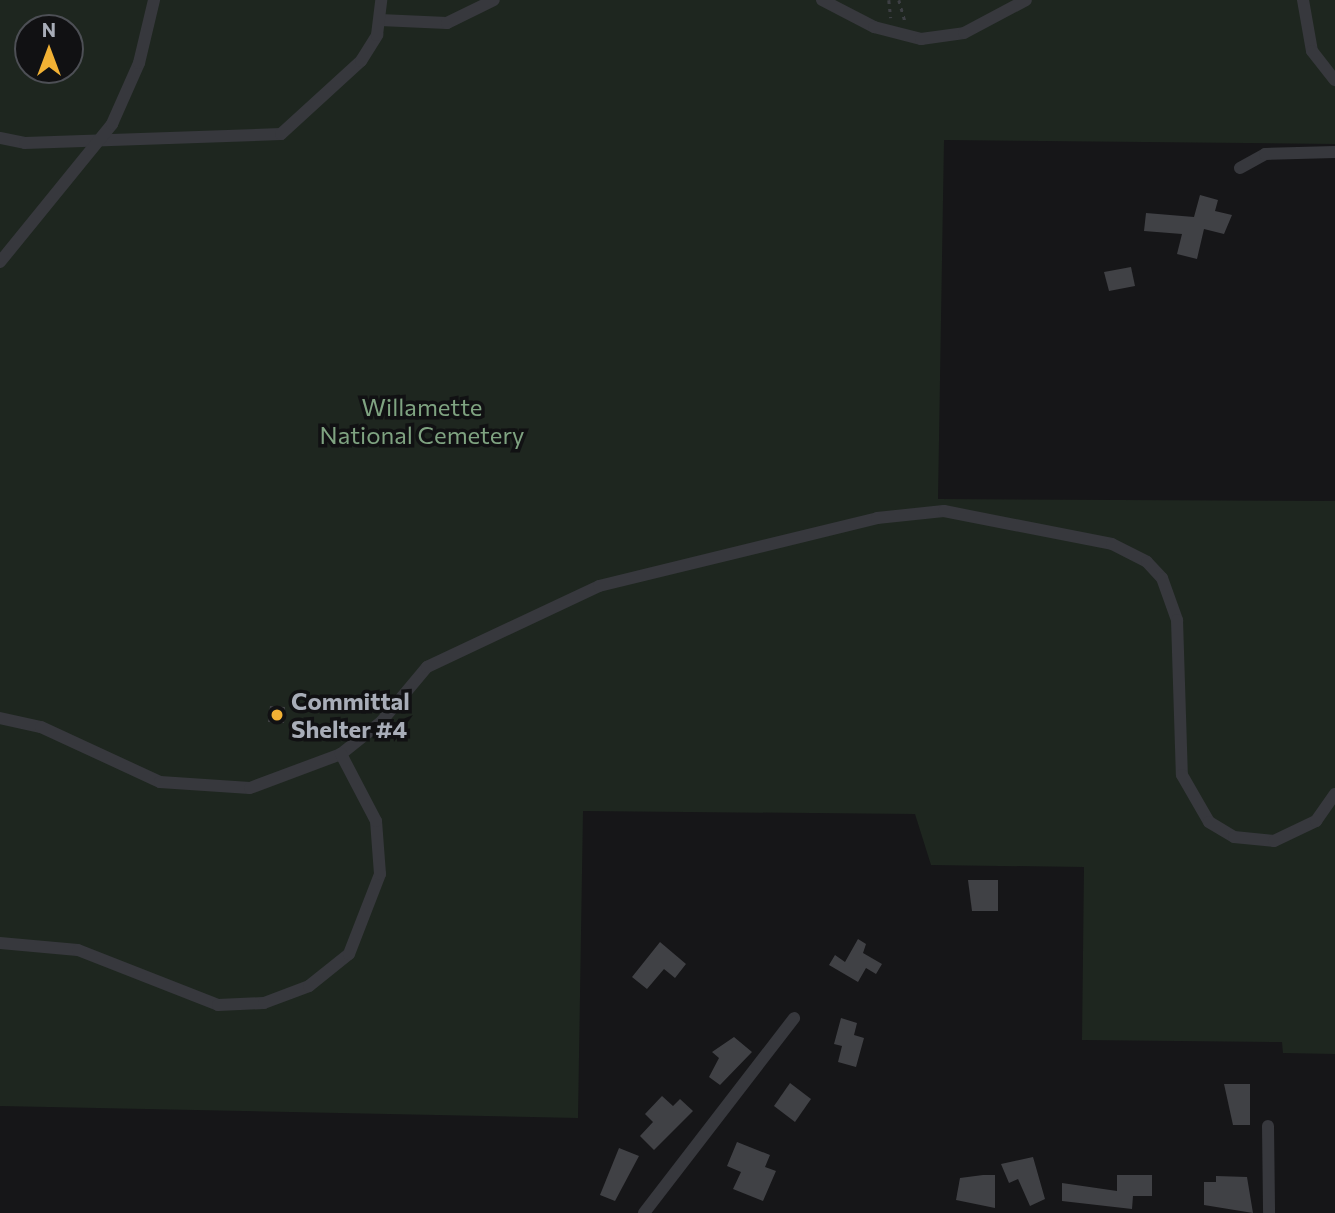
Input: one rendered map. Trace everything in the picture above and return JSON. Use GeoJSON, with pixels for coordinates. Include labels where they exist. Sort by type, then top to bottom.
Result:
{"type":"FeatureCollection","features":[{"type":"Feature","properties":{"kind":"street"},"geometry":{"type":"LineString","coordinates":[[0,262],[102,141],[139,63],[154,0]]}},
{"type":"Feature","properties":{"kind":"street"},"geometry":{"type":"LineString","coordinates":[[0,138],[102,141],[281,134],[361,61],[380,20],[381,0]]}},
{"type":"Feature","properties":{"kind":"street"},"geometry":{"type":"LineString","coordinates":[[380,20],[447,23],[494,0]]}},
{"type":"Feature","properties":{"kind":"street"},"geometry":{"type":"LineString","coordinates":[[822,0],[893,34],[908,37],[964,33],[1026,0]]}},
{"type":"Feature","properties":{"kind":"street"},"geometry":{"type":"LineString","coordinates":[[1303,0],[1312,51],[1335,80]]}},
{"type":"Feature","properties":{"kind":"street"},"geometry":{"type":"LineString","coordinates":[[1240,168],[1265,154],[1335,152]]}},
{"type":"Feature","properties":{"kind":"street"},"geometry":{"type":"LineString","coordinates":[[0,718],[26,721],[131,772],[186,787],[250,788],[341,754],[381,722],[427,667],[598,586],[877,518],[944,511],[1112,544],[1147,562],[1162,578],[1177,620],[1182,775],[1209,822],[1234,837],[1274,841],[1316,821],[1335,794]]}},
{"type":"Feature","properties":{"kind":"street"},"geometry":{"type":"LineString","coordinates":[[0,943],[78,950],[218,1005],[264,1003],[309,986],[349,954],[376,900],[380,874],[376,821],[341,754]]}},
{"type":"Feature","properties":{"kind":"street"},"geometry":{"type":"LineString","coordinates":[[644,1213],[794,1018]]}},
{"type":"Feature","properties":{"kind":"street"},"geometry":{"type":"LineString","coordinates":[[1268,1126],[1269,1213]]}},
{"type":"Feature","properties":{"kind":"path"},"geometry":{"type":"LineString","coordinates":[[889,0],[893,34]]}},
{"type":"Feature","properties":{"kind":"path"},"geometry":{"type":"LineString","coordinates":[[899,0],[908,37]]}},
{"type":"Feature","properties":{"kind":"green space","name":"Willamette National Cemetery"},"geometry":{"type":"Polygon","coordinates":[[[0,0],[1335,0],[1335,144],[944,140],[938,499],[1335,501],[1335,1054],[1283,1053],[1282,1042],[1082,1040],[1084,867],[931,865],[915,814],[583,811],[578,1118],[0,1106],[0,0]]]}},
{"type":"Feature","properties":{"kind":"building"},"geometry":{"type":"Polygon","coordinates":[[[1200,195],[1218,200],[1215,211],[1232,215],[1224,234],[1204,229],[1197,259],[1177,254],[1182,234],[1144,231],[1146,213],[1194,217],[1200,195]]]}},
{"type":"Feature","properties":{"kind":"building"},"geometry":{"type":"Polygon","coordinates":[[[1131,267],[1135,286],[1109,291],[1104,272],[1131,267]]]}},
{"type":"Feature","properties":{"kind":"building","name":"Committal Shelter #4"},"geometry":{"type":"Polygon","coordinates":[[[270,706],[285,707],[284,723],[268,722],[270,706]]]}},
{"type":"Feature","properties":{"kind":"building"},"geometry":{"type":"Polygon","coordinates":[[[968,880],[998,880],[998,911],[972,911],[968,880]]]}},
{"type":"Feature","properties":{"kind":"building"},"geometry":{"type":"Polygon","coordinates":[[[858,939],[866,944],[863,953],[882,964],[876,974],[866,968],[858,982],[829,965],[835,955],[845,962],[858,939]]]}},
{"type":"Feature","properties":{"kind":"building"},"geometry":{"type":"Polygon","coordinates":[[[660,942],[686,964],[675,978],[664,969],[647,989],[632,977],[660,942]]]}},
{"type":"Feature","properties":{"kind":"building"},"geometry":{"type":"Polygon","coordinates":[[[841,1018],[857,1023],[854,1035],[864,1038],[856,1067],[838,1062],[842,1046],[834,1044],[841,1018]]]}},
{"type":"Feature","properties":{"kind":"building"},"geometry":{"type":"Polygon","coordinates":[[[734,1037],[752,1052],[720,1085],[709,1077],[719,1058],[712,1052],[734,1037]]]}},
{"type":"Feature","properties":{"kind":"building"},"geometry":{"type":"Polygon","coordinates":[[[790,1083],[811,1099],[795,1122],[774,1106],[790,1083]]]}},
{"type":"Feature","properties":{"kind":"building"},"geometry":{"type":"Polygon","coordinates":[[[1224,1084],[1250,1084],[1250,1125],[1233,1125],[1224,1084]]]}},
{"type":"Feature","properties":{"kind":"building"},"geometry":{"type":"Polygon","coordinates":[[[662,1096],[673,1106],[680,1099],[693,1111],[654,1150],[640,1136],[653,1122],[645,1114],[662,1096]]]}},
{"type":"Feature","properties":{"kind":"building"},"geometry":{"type":"Polygon","coordinates":[[[737,1142],[770,1155],[765,1167],[776,1171],[763,1201],[733,1189],[741,1172],[727,1166],[737,1142]]]}},
{"type":"Feature","properties":{"kind":"building"},"geometry":{"type":"Polygon","coordinates":[[[619,1148],[639,1156],[615,1201],[600,1195],[619,1148]]]}},
{"type":"Feature","properties":{"kind":"building"},"geometry":{"type":"Polygon","coordinates":[[[1033,1157],[1045,1199],[1030,1206],[1018,1179],[1009,1183],[1001,1164],[1033,1157]]]}},
{"type":"Feature","properties":{"kind":"building"},"geometry":{"type":"Polygon","coordinates":[[[995,1175],[995,1208],[956,1200],[960,1178],[995,1175]]]}},
{"type":"Feature","properties":{"kind":"building"},"geometry":{"type":"Polygon","coordinates":[[[1117,1175],[1152,1175],[1152,1196],[1133,1196],[1132,1209],[1062,1201],[1062,1183],[1117,1191],[1117,1175]]]}},
{"type":"Feature","properties":{"kind":"building"},"geometry":{"type":"Polygon","coordinates":[[[1216,1176],[1247,1177],[1253,1213],[1204,1205],[1204,1182],[1216,1182],[1216,1176]]]}},
{"type":"Feature","properties":{"kind":"place","name":"Committal Shelter #4"},"geometry":{"type":"Point","coordinates":[277,715]}}]}
